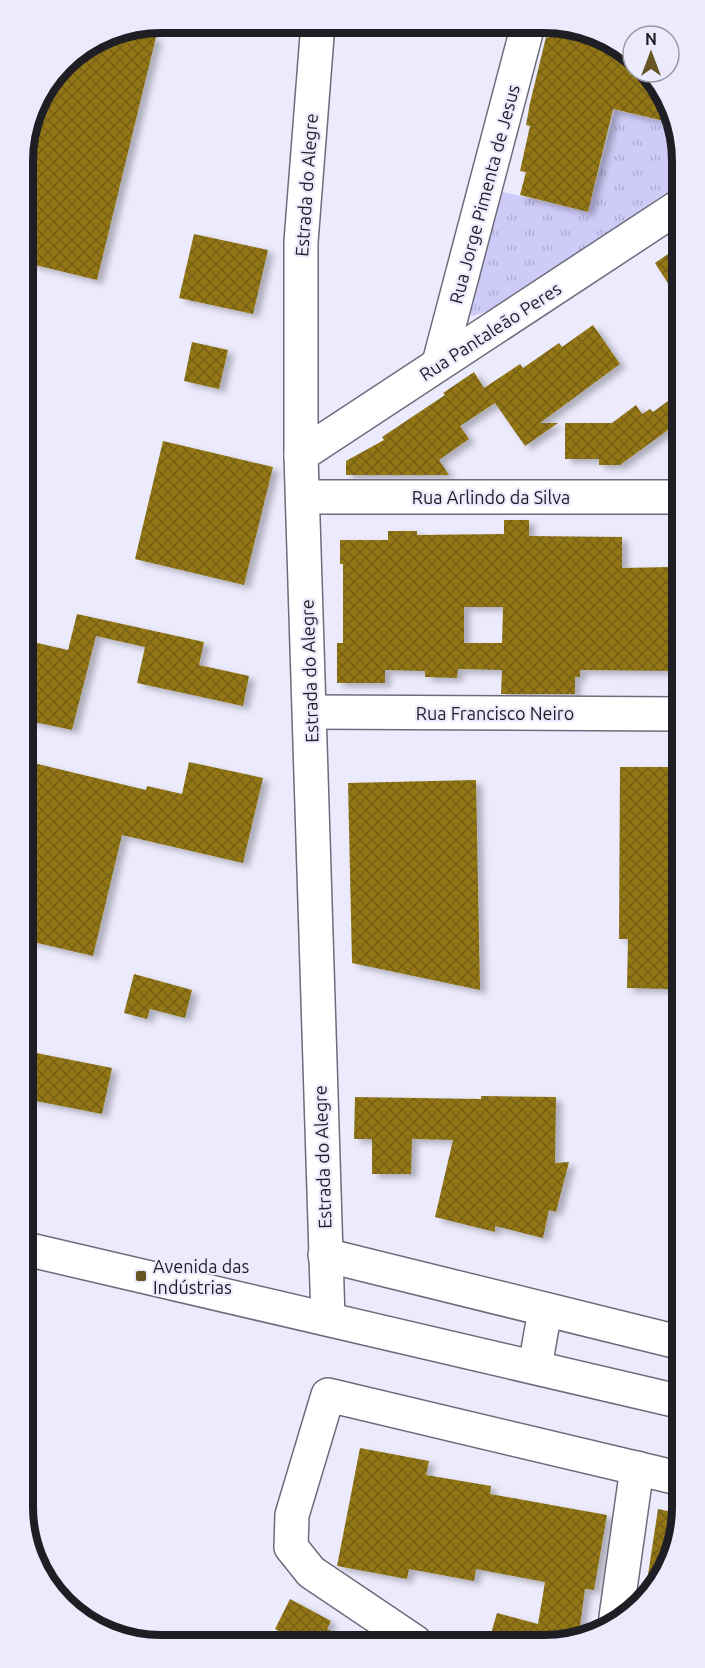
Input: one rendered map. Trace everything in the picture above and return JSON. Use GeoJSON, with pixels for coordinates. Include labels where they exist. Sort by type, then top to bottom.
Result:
{"type":"FeatureCollection","features":[{"type":"Feature","properties":{"kind":"street","name":"Estrada do Alegre"},"geometry":{"type":"LineString","coordinates":[[317,33],[301,242],[301,455],[311,712],[316,1007],[328,1319]]}},
{"type":"Feature","properties":{"kind":"street","name":"Rua Jorge Pimenta de Jesus"},"geometry":{"type":"LineString","coordinates":[[440,363],[526,33]]}},
{"type":"Feature","properties":{"kind":"street","name":"Rua Pantaleão Peres"},"geometry":{"type":"LineString","coordinates":[[301,455],[672,211]]}},
{"type":"Feature","properties":{"kind":"street","name":"Rua Arlindo da Silva"},"geometry":{"type":"LineString","coordinates":[[303,497],[672,492]]}},
{"type":"Feature","properties":{"kind":"street","name":"Rua Francisco Neiro"},"geometry":{"type":"LineString","coordinates":[[311,712],[672,714]]}},
{"type":"Feature","properties":{"kind":"street"},"geometry":{"type":"LineString","coordinates":[[33,1251],[672,1399]]}},
{"type":"Feature","properties":{"kind":"street"},"geometry":{"type":"LineString","coordinates":[[325,1255],[672,1341]]}},
{"type":"Feature","properties":{"kind":"street"},"geometry":{"type":"LineString","coordinates":[[535,1367],[545,1310]]}},
{"type":"Feature","properties":{"kind":"street"},"geometry":{"type":"LineString","coordinates":[[405,1635],[312,1572],[291,1547],[292,1515],[328,1395],[672,1477]]}},
{"type":"Feature","properties":{"kind":"street"},"geometry":{"type":"LineString","coordinates":[[617,1612],[637,1468]]}},
{"type":"Feature","properties":{"kind":"green space"},"geometry":{"type":"Polygon","coordinates":[[[615,110],[666,122],[671,144],[672,188],[503,307],[472,316],[469,309],[491,189],[588,212],[615,110]]]}},
{"type":"Feature","properties":{"kind":"building"},"geometry":{"type":"Polygon","coordinates":[[[550,33],[569,35],[593,43],[621,58],[621,84],[647,84],[665,121],[613,109],[588,212],[520,195],[526,172],[520,171],[530,126],[526,125],[546,37],[549,38],[550,33]]]}},
{"type":"Feature","properties":{"kind":"building"},"geometry":{"type":"Polygon","coordinates":[[[143,34],[156,37],[97,280],[33,264],[35,136],[50,97],[59,83],[83,59],[112,43],[143,34]]]}},
{"type":"Feature","properties":{"kind":"building"},"geometry":{"type":"Polygon","coordinates":[[[194,234],[268,250],[253,314],[179,298],[194,234]]]}},
{"type":"Feature","properties":{"kind":"building"},"geometry":{"type":"Polygon","coordinates":[[[672,251],[672,290],[655,263],[672,251]]]}},
{"type":"Feature","properties":{"kind":"building"},"geometry":{"type":"Polygon","coordinates":[[[593,325],[620,364],[540,423],[558,423],[525,446],[495,403],[460,426],[469,439],[439,460],[449,475],[346,475],[346,461],[384,440],[382,437],[445,395],[443,393],[474,372],[484,388],[520,364],[523,368],[559,343],[562,347],[593,325]]]}},
{"type":"Feature","properties":{"kind":"building"},"geometry":{"type":"Polygon","coordinates":[[[192,342],[228,350],[219,389],[184,381],[192,342]]]}},
{"type":"Feature","properties":{"kind":"building"},"geometry":{"type":"Polygon","coordinates":[[[672,398],[672,435],[668,430],[620,465],[599,465],[599,459],[565,459],[565,423],[612,423],[636,405],[642,414],[650,409],[653,412],[672,398]]]}},
{"type":"Feature","properties":{"kind":"building"},"geometry":{"type":"Polygon","coordinates":[[[163,441],[273,467],[244,585],[135,559],[163,441]]]}},
{"type":"Feature","properties":{"kind":"building"},"geometry":{"type":"Polygon","coordinates":[[[504,520],[529,520],[529,536],[622,537],[622,568],[670,567],[669,633],[672,633],[672,671],[580,670],[580,677],[575,677],[575,694],[501,694],[502,670],[458,669],[457,678],[425,677],[425,671],[385,670],[385,683],[337,683],[337,643],[343,643],[343,564],[340,564],[340,540],[388,540],[388,531],[417,531],[417,535],[504,534],[504,520]],[[464,607],[464,643],[502,643],[503,607],[464,607]]]}},
{"type":"Feature","properties":{"kind":"building"},"geometry":{"type":"Polygon","coordinates":[[[77,614],[204,642],[199,665],[249,676],[243,706],[137,683],[145,647],[96,636],[72,730],[33,722],[33,642],[68,650],[77,614]]]}},
{"type":"Feature","properties":{"kind":"building"},"geometry":{"type":"Polygon","coordinates":[[[189,762],[263,778],[243,863],[122,835],[93,956],[33,942],[33,763],[146,790],[147,786],[182,794],[189,762]]]}},
{"type":"Feature","properties":{"kind":"building"},"geometry":{"type":"Polygon","coordinates":[[[620,767],[672,767],[672,939],[670,939],[669,989],[627,988],[628,939],[619,939],[620,767]]]}},
{"type":"Feature","properties":{"kind":"building"},"geometry":{"type":"Polygon","coordinates":[[[476,780],[480,990],[352,963],[348,783],[476,780]]]}},
{"type":"Feature","properties":{"kind":"building"},"geometry":{"type":"Polygon","coordinates":[[[134,974],[192,990],[185,1018],[150,1009],[147,1019],[124,1013],[134,974]]]}},
{"type":"Feature","properties":{"kind":"building"},"geometry":{"type":"Polygon","coordinates":[[[33,1052],[112,1068],[102,1114],[33,1100],[33,1052]]]}},
{"type":"Feature","properties":{"kind":"building"},"geometry":{"type":"Polygon","coordinates":[[[481,1096],[556,1097],[555,1163],[569,1162],[556,1212],[549,1210],[543,1238],[495,1226],[495,1232],[435,1217],[453,1140],[412,1139],[411,1174],[372,1174],[372,1139],[354,1139],[355,1097],[481,1099],[481,1096]]]}},
{"type":"Feature","properties":{"kind":"building"},"geometry":{"type":"Polygon","coordinates":[[[360,1448],[429,1461],[426,1475],[491,1486],[490,1494],[607,1515],[594,1590],[585,1589],[579,1630],[577,1631],[544,1635],[491,1635],[497,1613],[538,1624],[545,1582],[476,1569],[474,1581],[409,1569],[407,1579],[337,1566],[360,1448]]]}},
{"type":"Feature","properties":{"kind":"building"},"geometry":{"type":"Polygon","coordinates":[[[658,1509],[672,1512],[670,1532],[665,1548],[659,1564],[647,1584],[658,1509]]]}},
{"type":"Feature","properties":{"kind":"building"},"geometry":{"type":"Polygon","coordinates":[[[290,1599],[331,1621],[327,1629],[341,1635],[286,1635],[275,1629],[290,1599]]]}},
{"type":"Feature","properties":{"kind":"place","name":"Avenida das Indústrias"},"geometry":{"type":"Point","coordinates":[141,1276]}}]}
